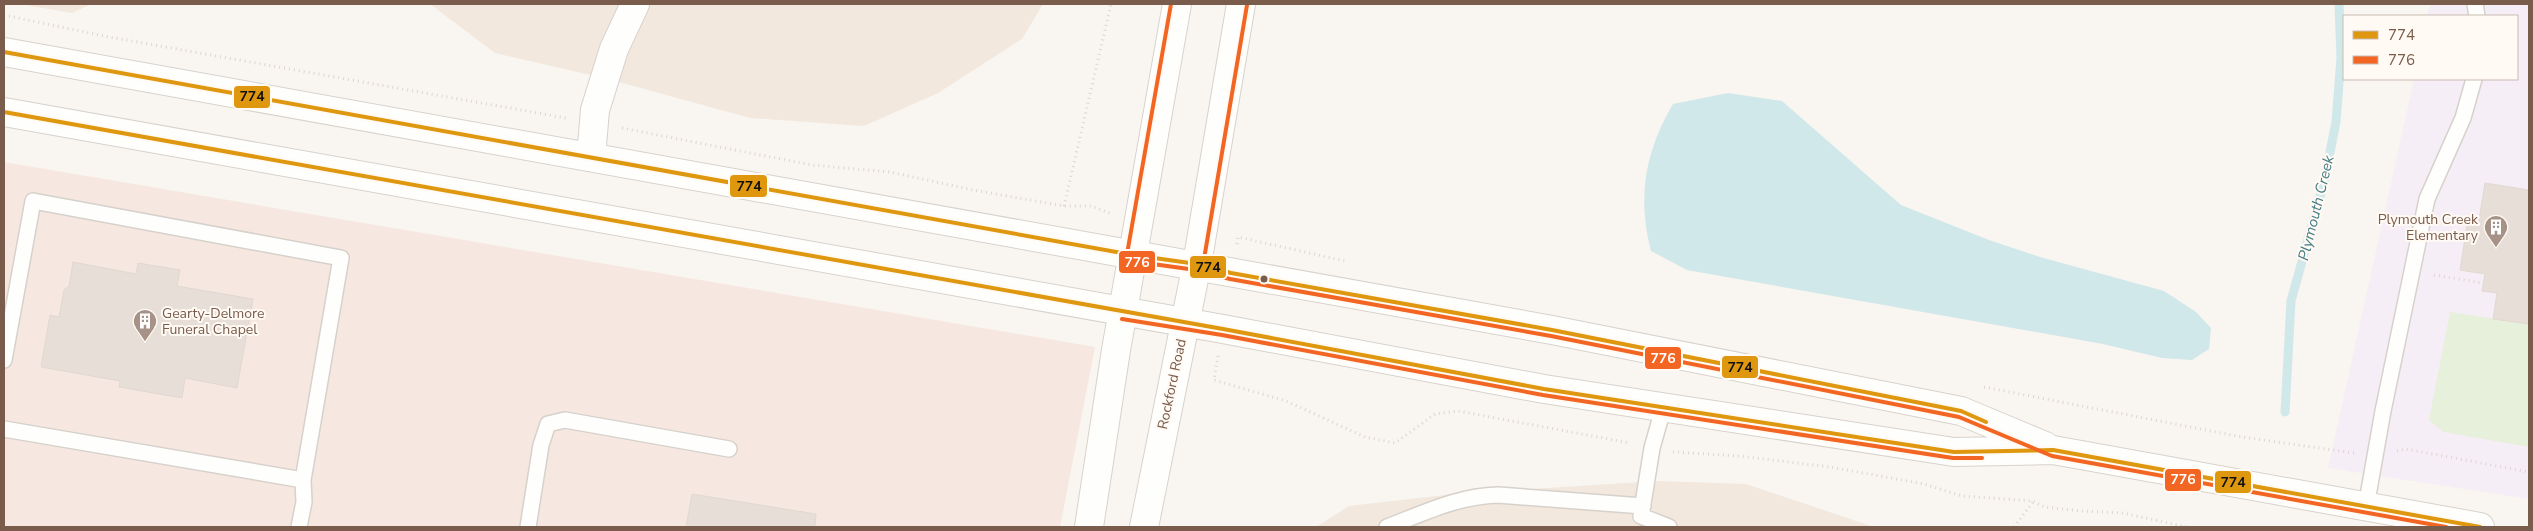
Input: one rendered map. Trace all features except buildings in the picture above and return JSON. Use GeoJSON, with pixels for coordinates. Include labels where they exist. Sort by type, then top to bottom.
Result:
{"type":"FeatureCollection","features":[{"type":"Feature","properties":{"kind":"main road"},"geometry":{"type":"LineString","coordinates":[[591,157],[595,110],[614,49],[635,4]]}},
{"type":"Feature","properties":{"kind":"main road"},"geometry":{"type":"LineString","coordinates":[[1089,527],[1123,313],[1176,4]]}},
{"type":"Feature","properties":{"kind":"main road","name":"Rockford Road"},"geometry":{"type":"LineString","coordinates":[[1144,527],[1197,264],[1241,4]]}},
{"type":"Feature","properties":{"kind":"main road"},"geometry":{"type":"LineString","coordinates":[[4,52],[1133,255],[1197,264],[1231,272],[1552,330],[1961,411],[2053,450]]}},
{"type":"Feature","properties":{"kind":"main road"},"geometry":{"type":"LineString","coordinates":[[4,112],[1663,408],[1954,452],[2053,450],[2366,508],[2480,527]]}},
{"type":"Feature","properties":{"kind":"lane"},"geometry":{"type":"LineString","coordinates":[[2366,508],[2383,411],[2427,199],[2463,118],[2474,80]]}},
{"type":"Feature","properties":{"kind":"lane"},"geometry":{"type":"LineString","coordinates":[[4,360],[34,201],[341,258],[303,480],[304,502],[299,527]]}},
{"type":"Feature","properties":{"kind":"lane"},"geometry":{"type":"LineString","coordinates":[[1640,516],[1652,448],[1663,408]]}},
{"type":"Feature","properties":{"kind":"lane"},"geometry":{"type":"LineString","coordinates":[[528,527],[541,445],[548,424],[565,420],[729,449]]}},
{"type":"Feature","properties":{"kind":"lane"},"geometry":{"type":"LineString","coordinates":[[4,429],[303,480]]}},
{"type":"Feature","properties":{"kind":"lane"},"geometry":{"type":"LineString","coordinates":[[1387,527],[1443,505],[1476,496],[1498,495],[1640,516],[1669,527]]}},
{"type":"Feature","properties":{"kind":"path"},"geometry":{"type":"LineString","coordinates":[[1064,206],[1111,4]]}},
{"type":"Feature","properties":{"kind":"path"},"geometry":{"type":"LineString","coordinates":[[2412,272],[2483,283]]}},
{"type":"Feature","properties":{"kind":"path"},"geometry":{"type":"LineString","coordinates":[[2014,527],[2033,501]]}},
{"type":"Feature","properties":{"kind":"shaded area"},"geometry":{"type":"Polygon","coordinates":[[[20,4],[91,4],[72,13],[20,4]]]}},
{"type":"Feature","properties":{"kind":"shaded area"},"geometry":{"type":"Polygon","coordinates":[[[430,4],[1043,4],[1022,39],[938,93],[864,126],[750,118],[608,79],[495,53],[430,4]]]}},
{"type":"Feature","properties":{"kind":"shaded area"},"geometry":{"type":"Polygon","coordinates":[[[2430,4],[2529,4],[2529,499],[2328,468],[2414,80],[2518,80],[2518,15],[2427,15],[2430,4]]]}},
{"type":"Feature","properties":{"kind":"shaded area"},"geometry":{"type":"Polygon","coordinates":[[[4,162],[1095,347],[1060,527],[4,527],[4,162]]]}},
{"type":"Feature","properties":{"kind":"shaded area"},"geometry":{"type":"Polygon","coordinates":[[[1657,481],[1746,484],[1874,527],[1316,527],[1349,506],[1454,494],[1657,481]]]}},
{"type":"Feature","properties":{"kind":"green space"},"geometry":{"type":"Polygon","coordinates":[[[2450,312],[2529,324],[2529,447],[2443,432],[2429,420],[2450,312]]]}},
{"type":"Feature","properties":{"kind":"water"},"geometry":{"type":"Polygon","coordinates":[[[1728,93],[1782,101],[1901,205],[1989,240],[2040,257],[2164,291],[2196,312],[2211,328],[2209,349],[2192,360],[2162,358],[2103,344],[1687,270],[1651,251],[1647,231],[1644,193],[1650,157],[1663,122],[1673,104],[1728,93]]]}},
{"type":"Feature","properties":{"kind":"waterway","name":"Plymouth Creek"},"geometry":{"type":"LineString","coordinates":[[2285,412],[2291,301],[2324,182],[2336,122],[2341,58],[2339,4]]}},
{"type":"Feature","properties":{"kind":"transit line","name":"776"},"geometry":{"type":"LineString","coordinates":[[1171,4],[1127,254],[1131,261],[1196,270],[1230,279],[1551,336],[1959,417],[2052,456],[2446,527]]}},
{"type":"Feature","properties":{"kind":"transit line","name":"776"},"geometry":{"type":"LineString","coordinates":[[1203,265],[1247,5]]}},
{"type":"Feature","properties":{"kind":"transit line","name":"774"},"geometry":{"type":"LineString","coordinates":[[4,52],[1133,255],[1197,264],[1231,273],[1552,330],[1961,411],[1986,422]]}},
{"type":"Feature","properties":{"kind":"transit line","name":"774"},"geometry":{"type":"LineString","coordinates":[[4,112],[1223,329],[1544,389],[1954,452],[2053,450],[2480,527]]}},
{"type":"Feature","properties":{"kind":"transit line","name":"776"},"geometry":{"type":"LineString","coordinates":[[1122,319],[1222,335],[1543,395],[1953,458],[1982,458]]}},
{"type":"Feature","properties":{"kind":"place","name":"Plymouth Creek Elementary"},"geometry":{"type":"Point","coordinates":[2496,248]}},
{"type":"Feature","properties":{"kind":"place","name":"Gearty-Delmore Funeral Chapel"},"geometry":{"type":"Point","coordinates":[145,342]}}]}
